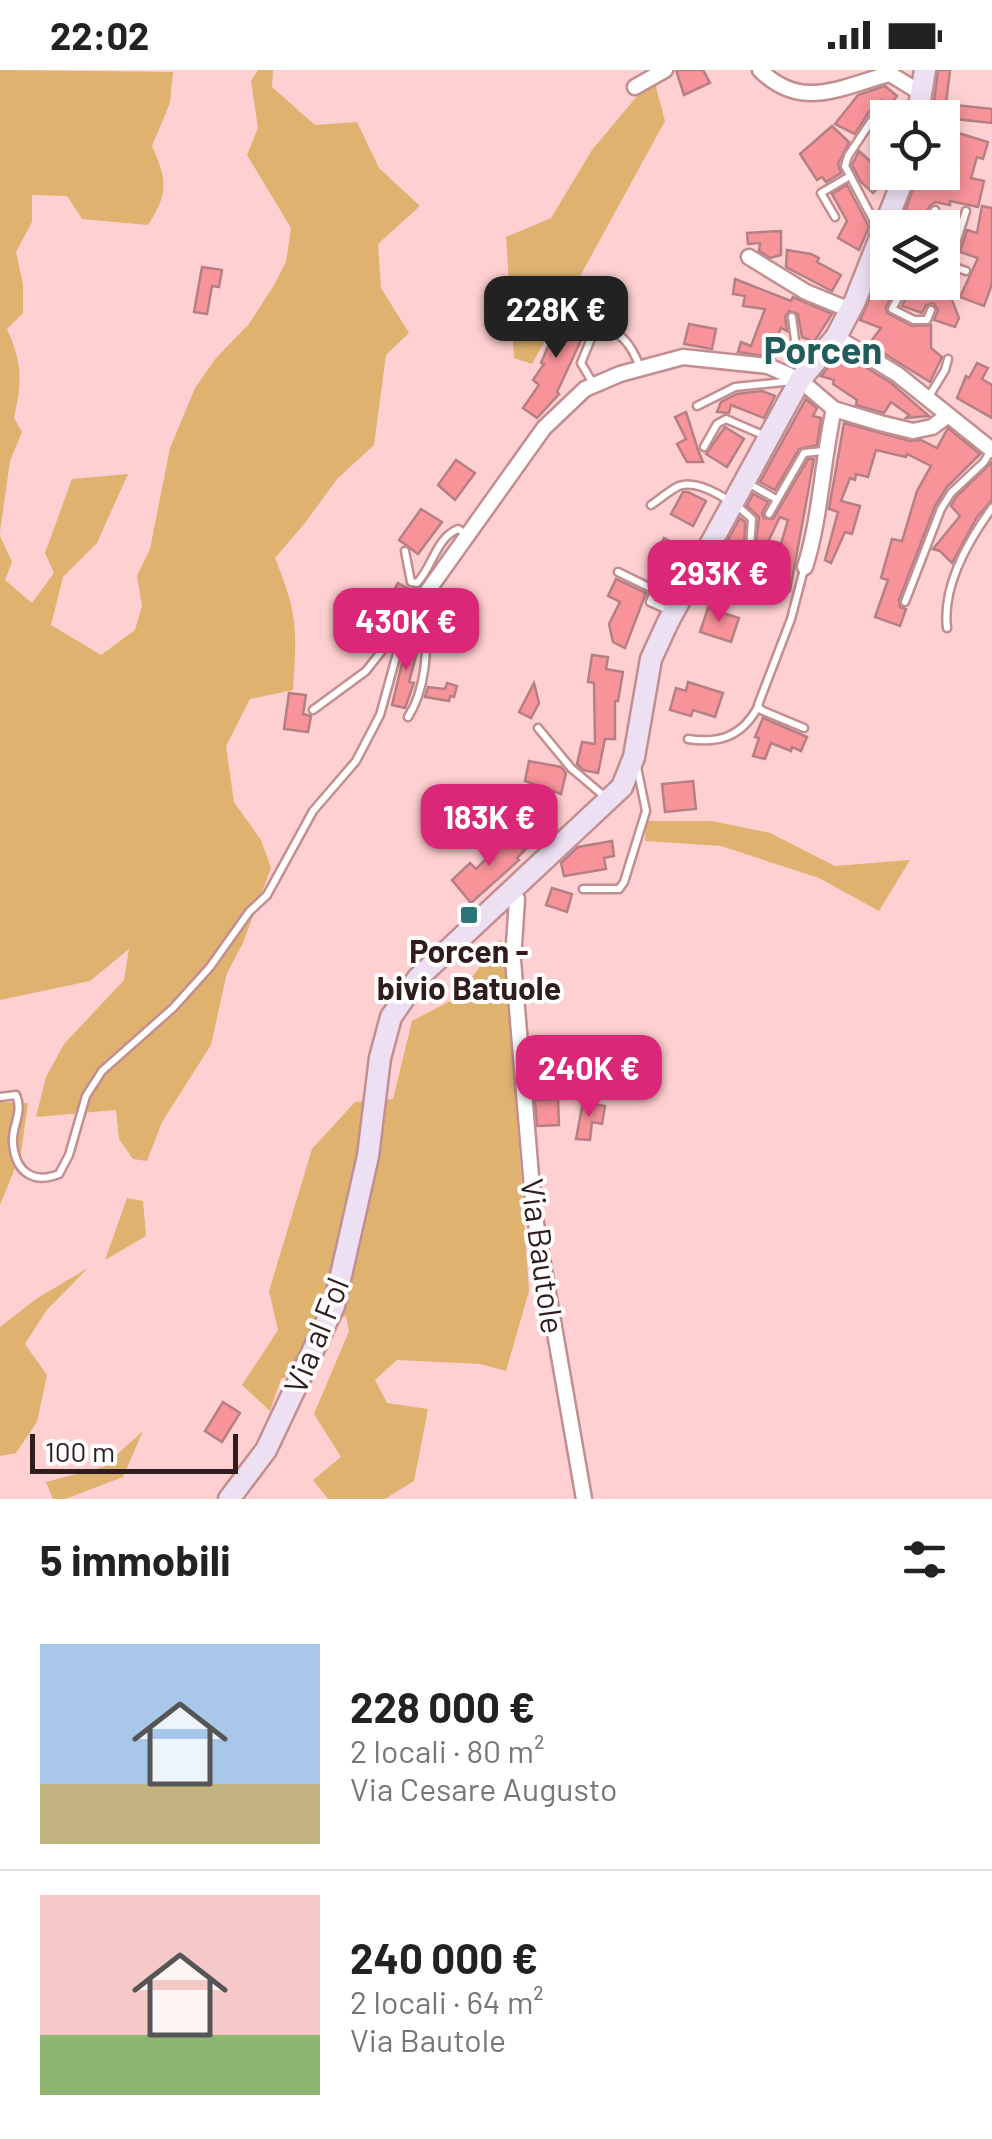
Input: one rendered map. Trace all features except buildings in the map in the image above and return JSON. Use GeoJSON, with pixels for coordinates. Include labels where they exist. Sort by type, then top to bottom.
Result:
{"type":"FeatureCollection","features":[{"type":"Feature","properties":{"kind":"street"},"geometry":{"type":"LineString","coordinates":[[635,87],[664,70]]}},
{"type":"Feature","properties":{"kind":"street"},"geometry":{"type":"LineString","coordinates":[[760,70],[790,92],[817,93],[890,74],[914,100]]}},
{"type":"Feature","properties":{"kind":"street"},"geometry":{"type":"LineString","coordinates":[[920,100],[924,70]]}},
{"type":"Feature","properties":{"kind":"street"},"geometry":{"type":"LineString","coordinates":[[750,258],[806,292],[850,310]]}},
{"type":"Feature","properties":{"kind":"street","name":"Via al Fol"},"geometry":{"type":"LineString","coordinates":[[229,1499],[266,1450],[334,1306],[368,1156],[380,1058],[397,1006],[418,978],[622,787],[634,756],[651,660],[673,613],[800,380],[836,337],[870,267]]}},
{"type":"Feature","properties":{"kind":"street"},"geometry":{"type":"LineString","coordinates":[[836,337],[897,374],[992,449]]}},
{"type":"Feature","properties":{"kind":"street"},"geometry":{"type":"LineString","coordinates":[[406,620],[544,428],[594,385],[683,358],[768,366],[800,380],[834,409],[913,431],[932,427],[946,416]]}},
{"type":"Feature","properties":{"kind":"street"},"geometry":{"type":"LineString","coordinates":[[805,568],[816,530],[824,452],[834,409]]}},
{"type":"Feature","properties":{"kind":"street","name":"Via Bautole"},"geometry":{"type":"LineString","coordinates":[[511,894],[517,900],[513,960],[534,1212],[584,1499]]}},
{"type":"Feature","properties":{"kind":"lane"},"geometry":{"type":"LineString","coordinates":[[870,122],[845,166],[870,223]]}},
{"type":"Feature","properties":{"kind":"lane"},"geometry":{"type":"LineString","coordinates":[[835,217],[821,192],[850,176]]}},
{"type":"Feature","properties":{"kind":"lane"},"geometry":{"type":"LineString","coordinates":[[960,227],[966,211]]}},
{"type":"Feature","properties":{"kind":"lane"},"geometry":{"type":"LineString","coordinates":[[960,269],[966,271]]}},
{"type":"Feature","properties":{"kind":"lane"},"geometry":{"type":"LineString","coordinates":[[897,300],[892,310],[914,320],[928,320],[930,310]]}},
{"type":"Feature","properties":{"kind":"lane"},"geometry":{"type":"LineString","coordinates":[[696,406],[735,387],[800,380],[792,317]]}},
{"type":"Feature","properties":{"kind":"lane"},"geometry":{"type":"LineString","coordinates":[[594,385],[581,363],[598,324],[626,338],[641,368]]}},
{"type":"Feature","properties":{"kind":"lane"},"geometry":{"type":"LineString","coordinates":[[927,400],[948,359]]}},
{"type":"Feature","properties":{"kind":"lane"},"geometry":{"type":"LineString","coordinates":[[704,446],[717,424],[726,420],[769,438]]}},
{"type":"Feature","properties":{"kind":"lane"},"geometry":{"type":"LineString","coordinates":[[904,602],[941,509],[992,449]]}},
{"type":"Feature","properties":{"kind":"lane"},"geometry":{"type":"LineString","coordinates":[[769,514],[804,453],[824,452]]}},
{"type":"Feature","properties":{"kind":"lane"},"geometry":{"type":"LineString","coordinates":[[745,482],[776,499]]}},
{"type":"Feature","properties":{"kind":"lane"},"geometry":{"type":"LineString","coordinates":[[652,504],[686,485],[699,486],[752,519],[750,548]]}},
{"type":"Feature","properties":{"kind":"lane"},"geometry":{"type":"LineString","coordinates":[[947,628],[948,591],[992,508]]}},
{"type":"Feature","properties":{"kind":"lane"},"geometry":{"type":"LineString","coordinates":[[406,552],[411,582],[418,583],[453,530],[467,535]]}},
{"type":"Feature","properties":{"kind":"lane"},"geometry":{"type":"LineString","coordinates":[[688,739],[725,740],[740,730],[758,706],[805,568]]}},
{"type":"Feature","properties":{"kind":"lane"},"geometry":{"type":"LineString","coordinates":[[618,572],[655,590],[650,602],[673,613]]}},
{"type":"Feature","properties":{"kind":"lane"},"geometry":{"type":"LineString","coordinates":[[408,717],[416,705],[425,662],[428,592]]}},
{"type":"Feature","properties":{"kind":"lane"},"geometry":{"type":"LineString","coordinates":[[313,710],[366,671],[406,620]]}},
{"type":"Feature","properties":{"kind":"lane"},"geometry":{"type":"LineString","coordinates":[[0,1097],[16,1095],[20,1102],[12,1144],[21,1166],[30,1177],[45,1180],[60,1174],[86,1096],[102,1071],[173,1008],[210,966],[249,912],[267,895],[313,812],[356,761],[380,715],[406,620]]}},
{"type":"Feature","properties":{"kind":"lane"},"geometry":{"type":"LineString","coordinates":[[758,706],[804,728]]}},
{"type":"Feature","properties":{"kind":"lane"},"geometry":{"type":"LineString","coordinates":[[538,728],[572,768],[608,800]]}},
{"type":"Feature","properties":{"kind":"lane"},"geometry":{"type":"LineString","coordinates":[[582,889],[619,889],[624,882],[646,811],[634,756]]}},
{"type":"Feature","properties":{"kind":"shaded area"},"geometry":{"type":"Polygon","coordinates":[[[0,70],[173,72],[170,103],[152,146],[164,186],[160,204],[148,225],[82,219],[67,196],[32,195],[32,222],[16,252],[23,284],[23,313],[7,329],[18,363],[20,383],[14,418],[22,432],[10,461],[0,532],[0,70]]]}},
{"type":"Feature","properties":{"kind":"shaded area"},"geometry":{"type":"Polygon","coordinates":[[[258,70],[273,70],[272,87],[315,125],[357,122],[379,168],[420,206],[378,244],[381,288],[409,333],[386,355],[374,445],[337,479],[275,558],[294,623],[293,690],[250,699],[226,746],[234,802],[261,840],[271,868],[243,943],[227,973],[211,1045],[162,1122],[147,1161],[133,1159],[119,1139],[116,1110],[36,1117],[46,1077],[64,1044],[124,980],[129,949],[90,981],[0,1000],[0,536],[12,562],[5,580],[32,603],[54,573],[45,553],[72,479],[128,474],[97,543],[63,577],[51,625],[101,655],[135,630],[142,606],[137,576],[150,549],[170,448],[195,388],[216,358],[249,324],[286,262],[291,228],[247,155],[258,128],[251,81],[258,70]]]}},
{"type":"Feature","properties":{"kind":"shaded area"},"geometry":{"type":"Polygon","coordinates":[[[655,83],[665,121],[532,364],[514,358],[506,237],[551,218],[592,150],[638,95],[655,83]]]}},
{"type":"Feature","properties":{"kind":"shaded area"},"geometry":{"type":"Polygon","coordinates":[[[646,821],[712,821],[770,833],[835,866],[910,860],[879,911],[819,878],[721,846],[645,841],[646,821]]]}},
{"type":"Feature","properties":{"kind":"shaded area"},"geometry":{"type":"Polygon","coordinates":[[[501,939],[508,984],[529,1291],[506,1371],[480,1364],[397,1360],[375,1380],[387,1403],[428,1409],[414,1481],[385,1499],[328,1499],[313,1480],[341,1457],[314,1414],[349,1331],[346,1316],[314,1331],[290,1375],[281,1379],[270,1411],[242,1385],[278,1330],[269,1291],[312,1149],[355,1102],[393,1099],[412,1021],[456,998],[501,939]]]}},
{"type":"Feature","properties":{"kind":"shaded area"},"geometry":{"type":"Polygon","coordinates":[[[0,1102],[28,1103],[21,1153],[0,1205],[0,1102]]]}},
{"type":"Feature","properties":{"kind":"shaded area"},"geometry":{"type":"Polygon","coordinates":[[[127,1198],[143,1201],[146,1236],[105,1260],[127,1198]]]}},
{"type":"Feature","properties":{"kind":"shaded area"},"geometry":{"type":"Polygon","coordinates":[[[88,1268],[46,1311],[25,1344],[47,1375],[37,1422],[16,1453],[0,1456],[0,1327],[36,1299],[88,1268]]]}},
{"type":"Feature","properties":{"kind":"shaded area"},"geometry":{"type":"Polygon","coordinates":[[[143,1431],[123,1477],[65,1499],[53,1499],[46,1482],[103,1467],[143,1431]]]}},
{"type":"Feature","properties":{"kind":"place","name":"Porcen - bivio Batuole"},"geometry":{"type":"Point","coordinates":[469,915]}},
{"type":"Feature","properties":{"kind":"district","name":"Porcen"},"geometry":{"type":"Point","coordinates":[823,349]}}]}
